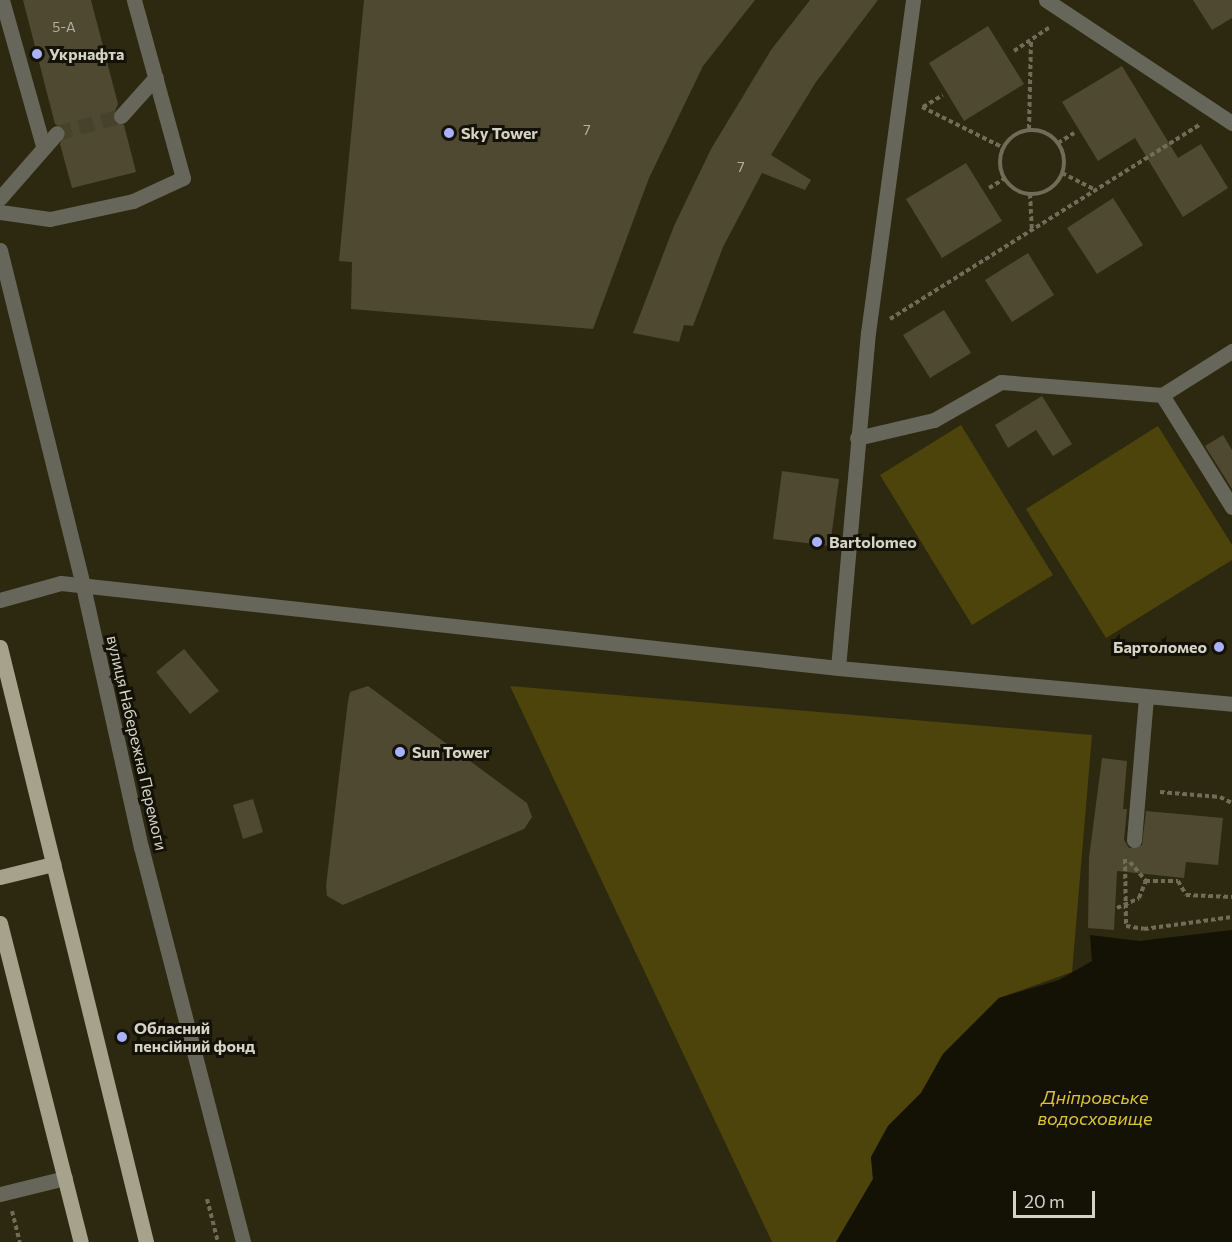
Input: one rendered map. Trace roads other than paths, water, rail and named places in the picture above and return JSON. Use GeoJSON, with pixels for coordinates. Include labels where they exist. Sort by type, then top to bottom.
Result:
{"type":"FeatureCollection","features":[{"type":"Feature","properties":{"kind":"main road"},"geometry":{"type":"LineString","coordinates":[[0,647],[146,1242]]}},
{"type":"Feature","properties":{"kind":"main road"},"geometry":{"type":"LineString","coordinates":[[0,877],[53,864]]}},
{"type":"Feature","properties":{"kind":"main road"},"geometry":{"type":"LineString","coordinates":[[0,923],[81,1242]]}},
{"type":"Feature","properties":{"kind":"street"},"geometry":{"type":"LineString","coordinates":[[2,0],[43,146]]}},
{"type":"Feature","properties":{"kind":"street"},"geometry":{"type":"LineString","coordinates":[[0,212],[50,219],[133,201],[183,178],[134,0]]}},
{"type":"Feature","properties":{"kind":"street"},"geometry":{"type":"LineString","coordinates":[[838,668],[868,333],[913,0]]}},
{"type":"Feature","properties":{"kind":"street"},"geometry":{"type":"LineString","coordinates":[[1046,0],[1232,123]]}},
{"type":"Feature","properties":{"kind":"street"},"geometry":{"type":"LineString","coordinates":[[121,116],[156,77]]}},
{"type":"Feature","properties":{"kind":"street"},"geometry":{"type":"LineString","coordinates":[[0,198],[43,146],[57,133]]}},
{"type":"Feature","properties":{"kind":"street","name":"вулиця Набережна Перемоги"},"geometry":{"type":"LineString","coordinates":[[0,250],[83,586],[141,847],[243,1242]]}},
{"type":"Feature","properties":{"kind":"street"},"geometry":{"type":"LineString","coordinates":[[857,438],[934,420],[1001,382],[1162,396],[1232,351]]}},
{"type":"Feature","properties":{"kind":"street"},"geometry":{"type":"LineString","coordinates":[[1162,396],[1232,507]]}},
{"type":"Feature","properties":{"kind":"street"},"geometry":{"type":"LineString","coordinates":[[0,600],[61,583],[838,668],[1232,704]]}},
{"type":"Feature","properties":{"kind":"street"},"geometry":{"type":"LineString","coordinates":[[1134,840],[1146,696]]}},
{"type":"Feature","properties":{"kind":"street"},"geometry":{"type":"LineString","coordinates":[[0,1194],[65,1178]]}},
{"type":"Feature","properties":{"kind":"water","name":"Дніпровське водосховище"},"geometry":{"type":"Polygon","coordinates":[[[1232,930],[1232,1242],[836,1242],[873,1179],[871,1157],[888,1126],[921,1093],[943,1054],[999,998],[1059,980],[1092,961],[1090,935],[1139,941],[1232,930]]]}},
{"type":"Feature","properties":{"kind":"tunnel"},"geometry":{"type":"LineString","coordinates":[[57,133],[121,116]]}},
{"type":"Feature","properties":{"kind":"place","name":"Укрнафта"},"geometry":{"type":"Point","coordinates":[37,54]}},
{"type":"Feature","properties":{"kind":"place","name":"Sky Tower"},"geometry":{"type":"Point","coordinates":[449,133]}},
{"type":"Feature","properties":{"kind":"place","name":"Bartolomeo"},"geometry":{"type":"Point","coordinates":[817,542]}},
{"type":"Feature","properties":{"kind":"place","name":"Бартоломео"},"geometry":{"type":"Point","coordinates":[1219,647]}},
{"type":"Feature","properties":{"kind":"place","name":"Sun Tower"},"geometry":{"type":"Point","coordinates":[400,752]}},
{"type":"Feature","properties":{"kind":"place","name":"Обласний пенсійний фонд"},"geometry":{"type":"Point","coordinates":[122,1037]}}]}
